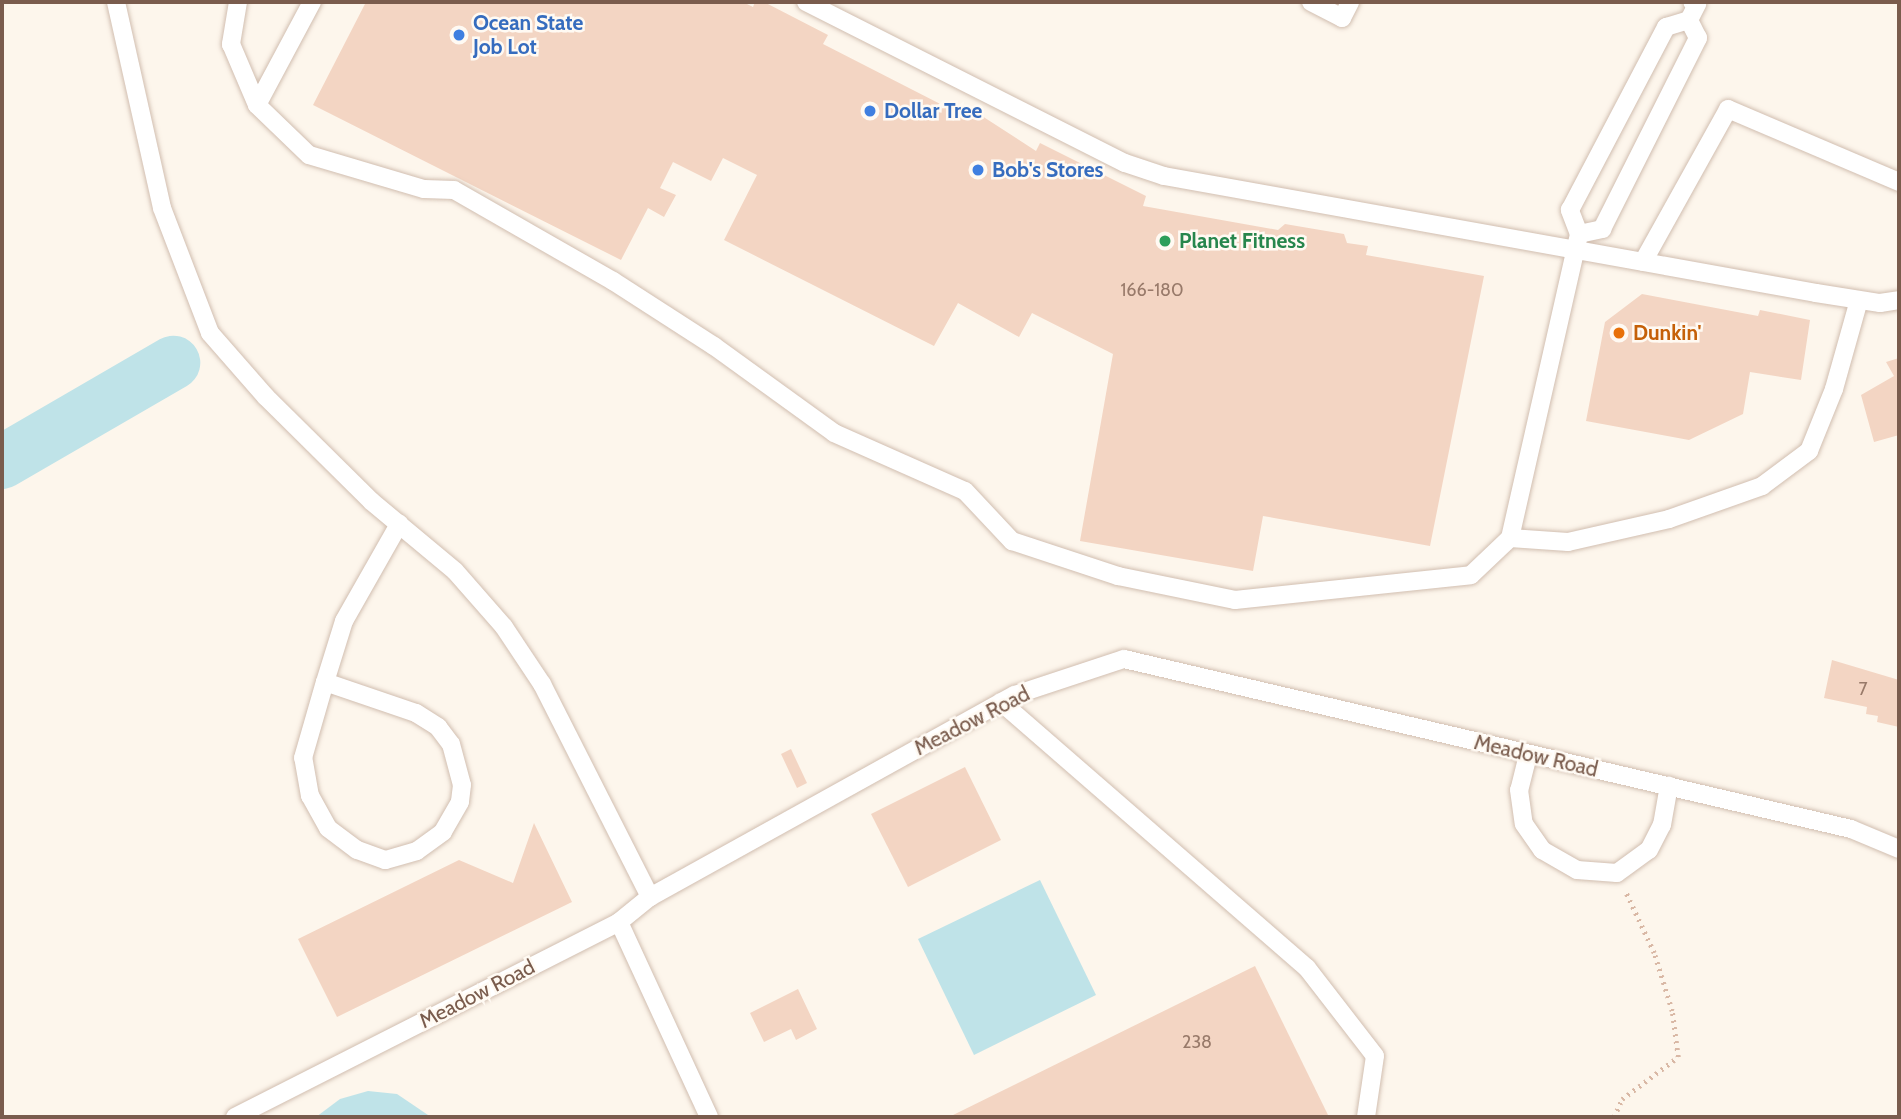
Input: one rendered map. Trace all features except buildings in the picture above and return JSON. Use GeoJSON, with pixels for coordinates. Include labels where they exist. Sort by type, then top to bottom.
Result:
{"type":"FeatureCollection","features":[{"type":"Feature","properties":{"kind":"lane"},"geometry":{"type":"LineString","coordinates":[[116,2],[162,208],[210,332],[266,397],[399,524],[455,570],[526,658],[650,897]]}},
{"type":"Feature","properties":{"kind":"lane"},"geometry":{"type":"LineString","coordinates":[[238,2],[231,44],[257,105],[309,155],[424,189],[454,190],[613,281],[714,346],[834,433],[965,491],[1012,541],[1118,576],[1235,600],[1471,575],[1510,538],[1576,242],[1570,210],[1666,27],[1689,20],[1697,4],[1692,2]]}},
{"type":"Feature","properties":{"kind":"lane"},"geometry":{"type":"LineString","coordinates":[[257,105],[312,2]]}},
{"type":"Feature","properties":{"kind":"lane"},"geometry":{"type":"LineString","coordinates":[[806,2],[1125,163],[1164,176],[1576,242],[1643,262],[1858,300],[1899,300]]}},
{"type":"Feature","properties":{"kind":"lane"},"geometry":{"type":"LineString","coordinates":[[1311,2],[1342,18],[1350,2]]}},
{"type":"Feature","properties":{"kind":"lane"},"geometry":{"type":"LineString","coordinates":[[1576,242],[1602,229],[1698,38],[1689,20]]}},
{"type":"Feature","properties":{"kind":"lane"},"geometry":{"type":"LineString","coordinates":[[1643,262],[1728,109],[1899,182]]}},
{"type":"Feature","properties":{"kind":"lane"},"geometry":{"type":"LineString","coordinates":[[1510,538],[1568,542],[1669,519],[1762,486],[1809,451],[1833,389],[1858,300]]}},
{"type":"Feature","properties":{"kind":"lane"},"geometry":{"type":"LineString","coordinates":[[325,682],[416,713],[438,727],[450,744],[462,785],[460,802],[443,832],[417,851],[385,860],[357,850],[328,828],[310,796],[303,758],[325,682],[344,621],[399,524]]}},
{"type":"Feature","properties":{"kind":"lane","name":"Meadow Road"},"geometry":{"type":"LineString","coordinates":[[239,1116],[619,922],[650,897],[1001,702],[1124,659],[1851,829],[1899,849]]}},
{"type":"Feature","properties":{"kind":"lane"},"geometry":{"type":"LineString","coordinates":[[1001,702],[1307,968],[1375,1056],[1366,1117]]}},
{"type":"Feature","properties":{"kind":"lane"},"geometry":{"type":"LineString","coordinates":[[1528,755],[1519,790],[1524,824],[1542,849],[1577,870],[1617,873],[1649,850],[1662,825],[1669,786]]}},
{"type":"Feature","properties":{"kind":"lane"},"geometry":{"type":"LineString","coordinates":[[619,922],[709,1117]]}},
{"type":"Feature","properties":{"kind":"path"},"geometry":{"type":"LineString","coordinates":[[1614,1117],[1622,1099],[1678,1057],[1672,1011],[1654,953],[1617,873]]}},
{"type":"Feature","properties":{"kind":"water"},"geometry":{"type":"Polygon","coordinates":[[[1040,880],[1096,995],[974,1055],[918,939],[1040,880]]]}},
{"type":"Feature","properties":{"kind":"water"},"geometry":{"type":"Polygon","coordinates":[[[368,1091],[397,1094],[431,1117],[316,1117],[340,1099],[368,1091]]]}},
{"type":"Feature","properties":{"kind":"waterway"},"geometry":{"type":"LineString","coordinates":[[2,462],[173,363]]}},
{"type":"Feature","properties":{"kind":"place","name":"Ocean State Job Lot"},"geometry":{"type":"Point","coordinates":[459,35]}},
{"type":"Feature","properties":{"kind":"place","name":"Dollar Tree"},"geometry":{"type":"Point","coordinates":[870,111]}},
{"type":"Feature","properties":{"kind":"place","name":"Bob's Stores"},"geometry":{"type":"Point","coordinates":[978,170]}},
{"type":"Feature","properties":{"kind":"place","name":"Planet Fitness"},"geometry":{"type":"Point","coordinates":[1165,241]}},
{"type":"Feature","properties":{"kind":"place","name":"Dunkin'"},"geometry":{"type":"Point","coordinates":[1619,333]}}]}
